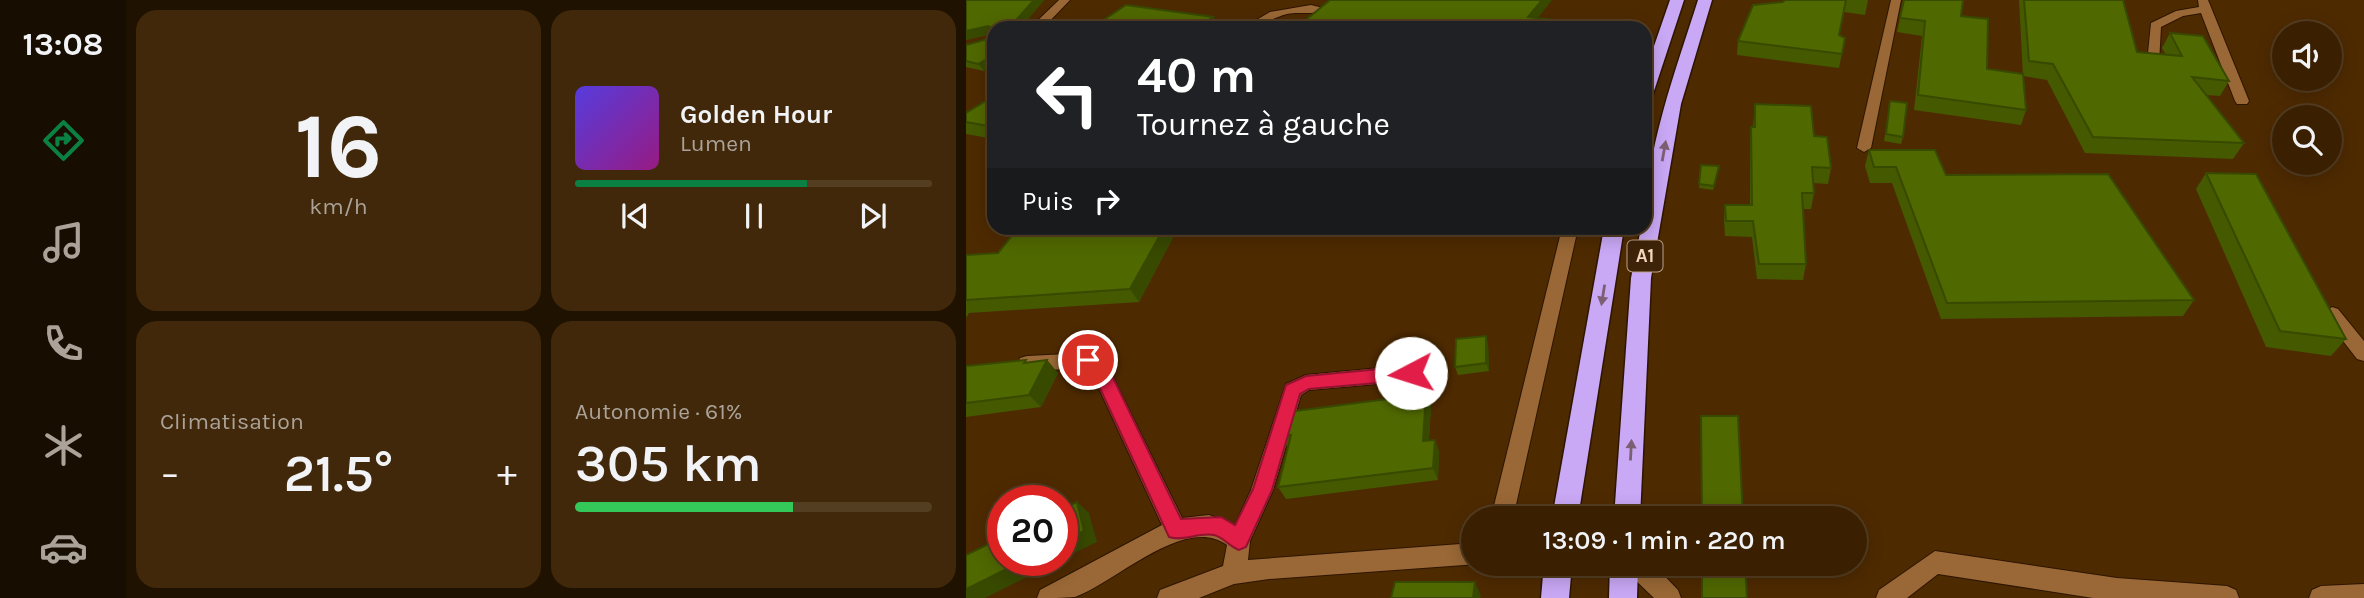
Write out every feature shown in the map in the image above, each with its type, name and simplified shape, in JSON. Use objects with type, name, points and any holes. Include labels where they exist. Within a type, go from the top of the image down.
[{"type":"highway","points":[[1652,73],[1677,0]]},
{"type":"highway","name":"A1","points":[[1652,218],[1673,104],[1705,0]]},
{"type":"highway","name":"A1","points":[[1567,506],[1613,235]]},
{"type":"highway","name":"A1","points":[[1628,506],[1641,278],[1649,235]]},
{"type":"highway","points":[[1555,598],[1557,576]]},
{"type":"highway","points":[[1623,598],[1624,576]]},
{"type":"street","points":[[1046,21],[1065,0]]},
{"type":"street","points":[[1864,148],[1896,0]]},
{"type":"street","points":[[2153,63],[2155,25],[2204,4],[2242,101]]},
{"type":"street","points":[[1262,21],[1276,13],[1295,8],[1321,9]]},
{"type":"street","points":[[1505,506],[1568,235]]},
{"type":"street","points":[[2332,314],[2364,354]]},
{"type":"street","points":[[1013,364],[1081,360],[1097,364],[1176,530]]},
{"type":"street","points":[[1234,573],[1239,541],[1262,490],[1293,390],[1306,383],[1411,373]]},
{"type":"street","points":[[1049,598],[1176,530],[1198,525],[1221,526],[1239,541]]},
{"type":"street","points":[[1169,598],[1234,573],[1340,561],[1461,555]]},
{"type":"street","points":[[1888,598],[1935,562],[2117,590],[2227,598]]},
{"type":"street","points":[[1650,576],[1669,598]]},
{"type":"street","points":[[2321,598],[2364,596]]},
{"type":"building","points":[[966,0],[1034,0],[1015,21],[987,21],[987,26],[966,31]]},
{"type":"building","points":[[1330,0],[1542,0],[1528,17],[1565,21],[1304,21]]},
{"type":"building","points":[[1785,0],[1846,0],[1839,35],[1845,38],[1842,54],[1738,41],[1753,5]]},
{"type":"building","points":[[1904,0],[1963,0],[1961,16],[1988,19],[1987,69],[2023,74],[2026,110],[1918,95],[1925,21],[1900,18]]},
{"type":"building","points":[[2024,0],[2123,0],[2137,52],[2182,56],[2170,33],[2203,36],[2229,81],[2192,77],[2244,143],[2093,137],[2053,64],[2029,61]]},
{"type":"building","points":[[1126,5],[1213,17],[1207,21],[1102,21]]},
{"type":"building","points":[[987,39],[987,59],[978,64],[966,61],[966,45]]},
{"type":"building","points":[[987,100],[987,126],[966,122],[966,113]]},
{"type":"building","points":[[1890,101],[1907,103],[1903,137],[1886,134]]},
{"type":"building","points":[[1755,104],[1811,106],[1814,136],[1827,137],[1831,168],[1812,167],[1814,193],[1802,193],[1806,264],[1759,264],[1753,221],[1726,221],[1725,205],[1752,205],[1751,127],[1755,127]]},
{"type":"building","points":[[1869,150],[1935,150],[1946,175],[2108,174],[2194,300],[1947,303],[1896,167],[1874,167]]},
{"type":"building","points":[[1701,165],[1719,166],[1714,186],[1699,184]]},
{"type":"building","points":[[2206,173],[2256,174],[2346,339],[2280,331]]},
{"type":"building","points":[[1012,235],[1160,235],[1130,289],[966,300],[966,255],[998,253]]},
{"type":"building","points":[[1486,336],[1486,363],[1455,367],[1456,339]]},
{"type":"building","points":[[1026,360],[1024,363],[1047,360],[1029,395],[966,403],[966,366]]},
{"type":"building","points":[[1426,394],[1423,441],[1435,440],[1433,468],[1278,487],[1291,435],[1280,437],[1288,412]]},
{"type":"building","points":[[1701,416],[1738,416],[1742,506],[1702,506]]},
{"type":"building","points":[[1078,506],[1084,531],[1078,534]]},
{"type":"building","points":[[987,545],[987,576],[992,576],[966,589],[966,555]]},
{"type":"building","points":[[1702,576],[1746,576],[1747,598],[1702,598]]},
{"type":"building","points":[[1395,582],[1475,582],[1473,598],[1391,598]]},
{"type":"route","points":[[1088,360],[1097,364],[1176,530],[1198,525],[1221,526],[1239,541],[1262,490],[1286,403],[1293,390],[1306,383],[1411,373]]}]
